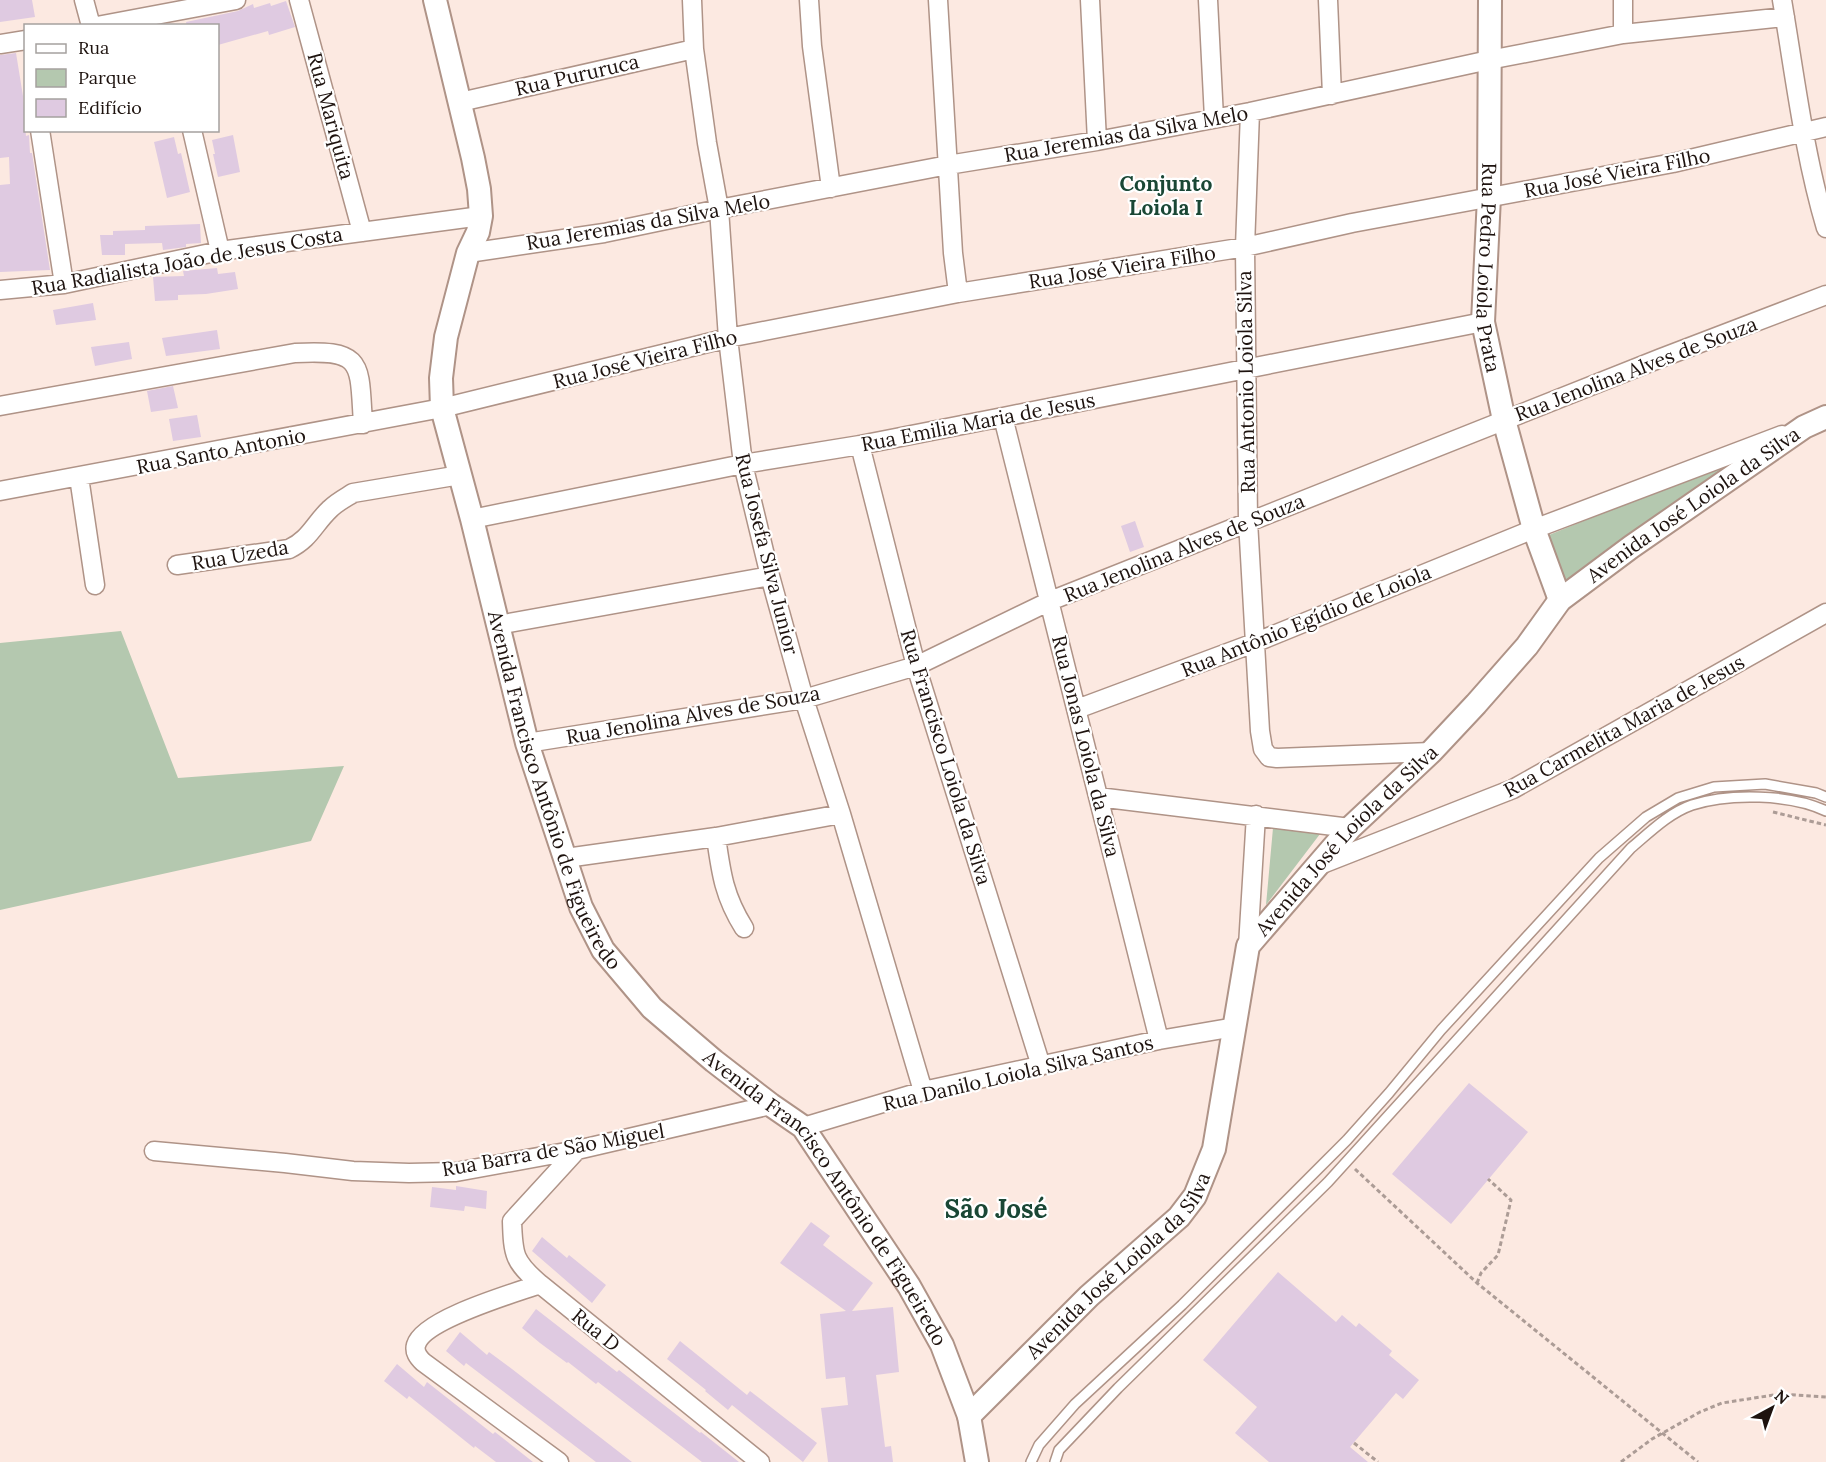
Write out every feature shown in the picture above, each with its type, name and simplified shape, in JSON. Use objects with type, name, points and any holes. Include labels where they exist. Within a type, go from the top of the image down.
[{"type":"street","points":[[84,0],[90,24]]},
{"type":"street","points":[[120,24],[167,20],[204,3],[236,0]]},
{"type":"street","name":"Rua Mariquita","points":[[299,0],[362,232]]},
{"type":"street","name":"Avenida Francisco Antônio de Figueiredo","points":[[435,0],[479,189],[481,216],[478,232],[468,253],[446,337],[441,378],[442,408],[527,743],[581,907],[603,950],[652,1008],[714,1061],[771,1105],[803,1126],[909,1286],[942,1345],[969,1416],[977,1462]]},
{"type":"street","name":"Rua Josefa Silva Junior","points":[[692,0],[694,49],[719,208],[728,338],[743,464],[770,576],[804,699],[841,814],[923,1091]]},
{"type":"street","points":[[809,0],[831,188]]},
{"type":"street","points":[[938,0],[953,253],[958,293]]},
{"type":"street","points":[[1090,0],[1097,141]]},
{"type":"street","points":[[1208,0],[1214,118]]},
{"type":"street","points":[[1328,0],[1332,95]]},
{"type":"street","name":"Rua Pedro Loiola Prata","points":[[1490,0],[1489,197],[1483,322],[1504,420],[1534,529],[1560,600]]},
{"type":"street","points":[[1623,0],[1623,34]]},
{"type":"street","points":[[1783,9],[1816,195],[1826,228]]},
{"type":"street","name":"Rua Jeremias da Silva Melo","points":[[468,253],[604,233],[719,208],[948,165],[1097,141],[1250,112],[1489,60],[1623,34],[1783,9]]},
{"type":"street","points":[[0,44],[24,42]]},
{"type":"street","name":"Rua Pururuca","points":[[460,102],[694,49]]},
{"type":"street","name":"Rua Antonio Loiola Silva","points":[[1250,112],[1245,247],[1248,521],[1254,643],[1263,749],[1269,757],[1290,758],[1431,752]]},
{"type":"street","points":[[1804,133],[1826,127]]},
{"type":"street","points":[[40,132],[64,284]]},
{"type":"street","points":[[192,132],[220,251]]},
{"type":"street","name":"Rua José Vieira Filho","points":[[442,408],[728,338],[958,293],[1245,247],[1352,223],[1673,164],[1804,133]]},
{"type":"street","name":"Rua Radialista João de Jesus Costa","points":[[0,290],[64,284],[220,251],[481,216]]},
{"type":"street","name":"Rua Jenolina Alves de Souza","points":[[527,743],[804,699],[916,666],[1050,601],[1504,420],[1826,295]]},
{"type":"street","name":"Rua Emilia Maria de Jesus","points":[[472,519],[743,464],[860,445],[1483,322]]},
{"type":"street","points":[[0,406],[295,353],[330,353],[345,356],[355,365],[359,373],[363,424]]},
{"type":"street","name":"Rua Santo Antonio","points":[[0,491],[442,408]]},
{"type":"street","name":"Rua Jonas Loiola da Silva","points":[[1004,417],[1159,1040]]},
{"type":"street","name":"Avenida José Loiola da Silva","points":[[969,1416],[1089,1296],[1179,1216],[1195,1196],[1214,1149],[1248,946],[1350,828],[1431,752],[1527,646],[1560,600],[1631,547],[1804,427],[1826,417]]},
{"type":"street","name":"Rua Antônio Egídio de Loiola","points":[[1077,709],[1254,643],[1534,529],[1804,427]]},
{"type":"street","name":"Rua Francisco Loiola da Silva","points":[[860,445],[916,666],[1041,1066]]},
{"type":"street","name":"Rua Uzeda","points":[[177,565],[289,549],[302,543],[328,511],[353,493],[460,475]]},
{"type":"street","points":[[79,477],[95,585]]},
{"type":"street","points":[[498,625],[770,576]]},
{"type":"street","name":"Rua Carmelita Maria de Jesus","points":[[1316,867],[1513,789],[1826,613]]},
{"type":"street","points":[[1098,797],[1350,828]]},
{"type":"street","points":[[566,858],[716,837],[841,814]]},
{"type":"street","points":[[1248,946],[1256,815]]},
{"type":"street","points":[[716,837],[723,883],[731,908],[744,928]]},
{"type":"street","name":"Rua Danilo Loiola Silva Santos","points":[[803,1126],[923,1091],[1159,1040],[1235,1027]]},
{"type":"street","name":"Rua Barra de São Miguel","points":[[154,1151],[353,1171],[456,1172],[577,1150],[771,1105]]},
{"type":"street","name":"Rua D","points":[[577,1150],[512,1221],[514,1257],[523,1270],[760,1462]]},
{"type":"street","points":[[540,1284],[463,1311],[432,1329],[416,1344],[417,1355],[423,1362],[559,1462]]},
{"type":"lane","points":[[1031,1462],[1039,1445],[1075,1404],[1182,1305],[1347,1140],[1441,1030],[1591,866],[1646,816],[1678,798],[1714,787],[1765,784],[1816,793],[1826,797]]},
{"type":"lane","points":[[1055,1462],[1059,1450],[1118,1388],[1328,1182],[1631,848],[1661,822],[1691,805],[1720,799],[1788,800],[1826,811]]},
{"type":"path","points":[[1763,812],[1826,825]]},
{"type":"path","points":[[1354,1168],[1477,1282],[1698,1462]]},
{"type":"path","points":[[1477,1282],[1480,1273],[1498,1255],[1511,1200],[1488,1179]]},
{"type":"path","points":[[1621,1462],[1700,1412],[1722,1403],[1780,1394],[1826,1397]]},
{"type":"path","points":[[1354,1443],[1378,1462]]},
{"type":"green space","points":[[1741,457],[1566,584],[1544,537]]},
{"type":"green space","points":[[121,631],[178,778],[344,766],[311,841],[0,910],[0,643]]},
{"type":"green space","points":[[1273,828],[1320,834],[1266,905]]},
{"type":"building","points":[[0,0],[32,0],[35,17],[0,22]]},
{"type":"building","points":[[286,1],[295,27],[269,35],[268,31],[219,45],[219,24],[186,24],[186,22],[238,11],[253,4],[254,8],[270,3],[271,6]]},
{"type":"building","points":[[16,53],[23,96],[24,132],[26,136],[29,135],[50,270],[0,272],[0,185],[10,184],[9,157],[0,158],[0,55]]},
{"type":"building","points":[[233,135],[240,172],[218,177],[212,140]]},
{"type":"building","points":[[174,137],[178,154],[181,153],[190,192],[167,198],[154,142]]},
{"type":"building","points":[[200,224],[201,243],[163,250],[162,243],[125,244],[125,255],[102,255],[100,235],[113,235],[113,231],[145,230],[145,226]]},
{"type":"building","points":[[217,268],[218,274],[235,272],[238,289],[178,295],[178,300],[155,301],[153,277],[184,276],[183,271]]},
{"type":"building","points":[[93,303],[96,320],[56,325],[53,310]]},
{"type":"building","points":[[217,330],[220,349],[166,356],[162,338]]},
{"type":"building","points":[[129,342],[132,359],[95,366],[91,347]]},
{"type":"building","points":[[173,386],[178,408],[151,412],[147,391]]},
{"type":"building","points":[[197,415],[201,437],[173,441],[169,419]]},
{"type":"building","points":[[1135,521],[1144,547],[1130,552],[1121,526]]},
{"type":"building","points":[[1469,1083],[1528,1132],[1451,1224],[1392,1174]]},
{"type":"building","points":[[456,1186],[487,1191],[486,1209],[465,1206],[464,1211],[430,1207],[432,1187],[456,1190]]},
{"type":"building","points":[[811,1222],[830,1236],[823,1245],[873,1283],[852,1311],[893,1307],[899,1372],[876,1375],[885,1447],[891,1446],[893,1462],[828,1462],[821,1408],[848,1405],[845,1377],[826,1379],[820,1314],[846,1311],[780,1263]]},
{"type":"building","points":[[542,1237],[606,1285],[592,1303],[532,1251]]},
{"type":"building","points":[[1278,1272],[1336,1322],[1342,1315],[1356,1327],[1359,1323],[1392,1351],[1389,1355],[1419,1380],[1403,1399],[1396,1393],[1350,1447],[1368,1462],[1269,1462],[1235,1433],[1257,1407],[1203,1360]]},
{"type":"building","points":[[536,1309],[739,1462],[702,1462],[598,1382],[596,1384],[540,1343],[522,1328]]},
{"type":"building","points":[[460,1332],[487,1355],[489,1352],[632,1462],[596,1462],[466,1363],[464,1366],[446,1351]]},
{"type":"building","points":[[680,1341],[747,1395],[750,1391],[817,1443],[803,1462],[732,1405],[728,1410],[667,1359]]},
{"type":"building","points":[[397,1364],[424,1387],[427,1382],[533,1462],[496,1462],[475,1446],[474,1448],[409,1396],[407,1399],[384,1381]]},
{"type":"district","name":"Conjunto Loiola I","points":[[1166,196]]},
{"type":"district","name":"São José","points":[[996,1209]]}]
